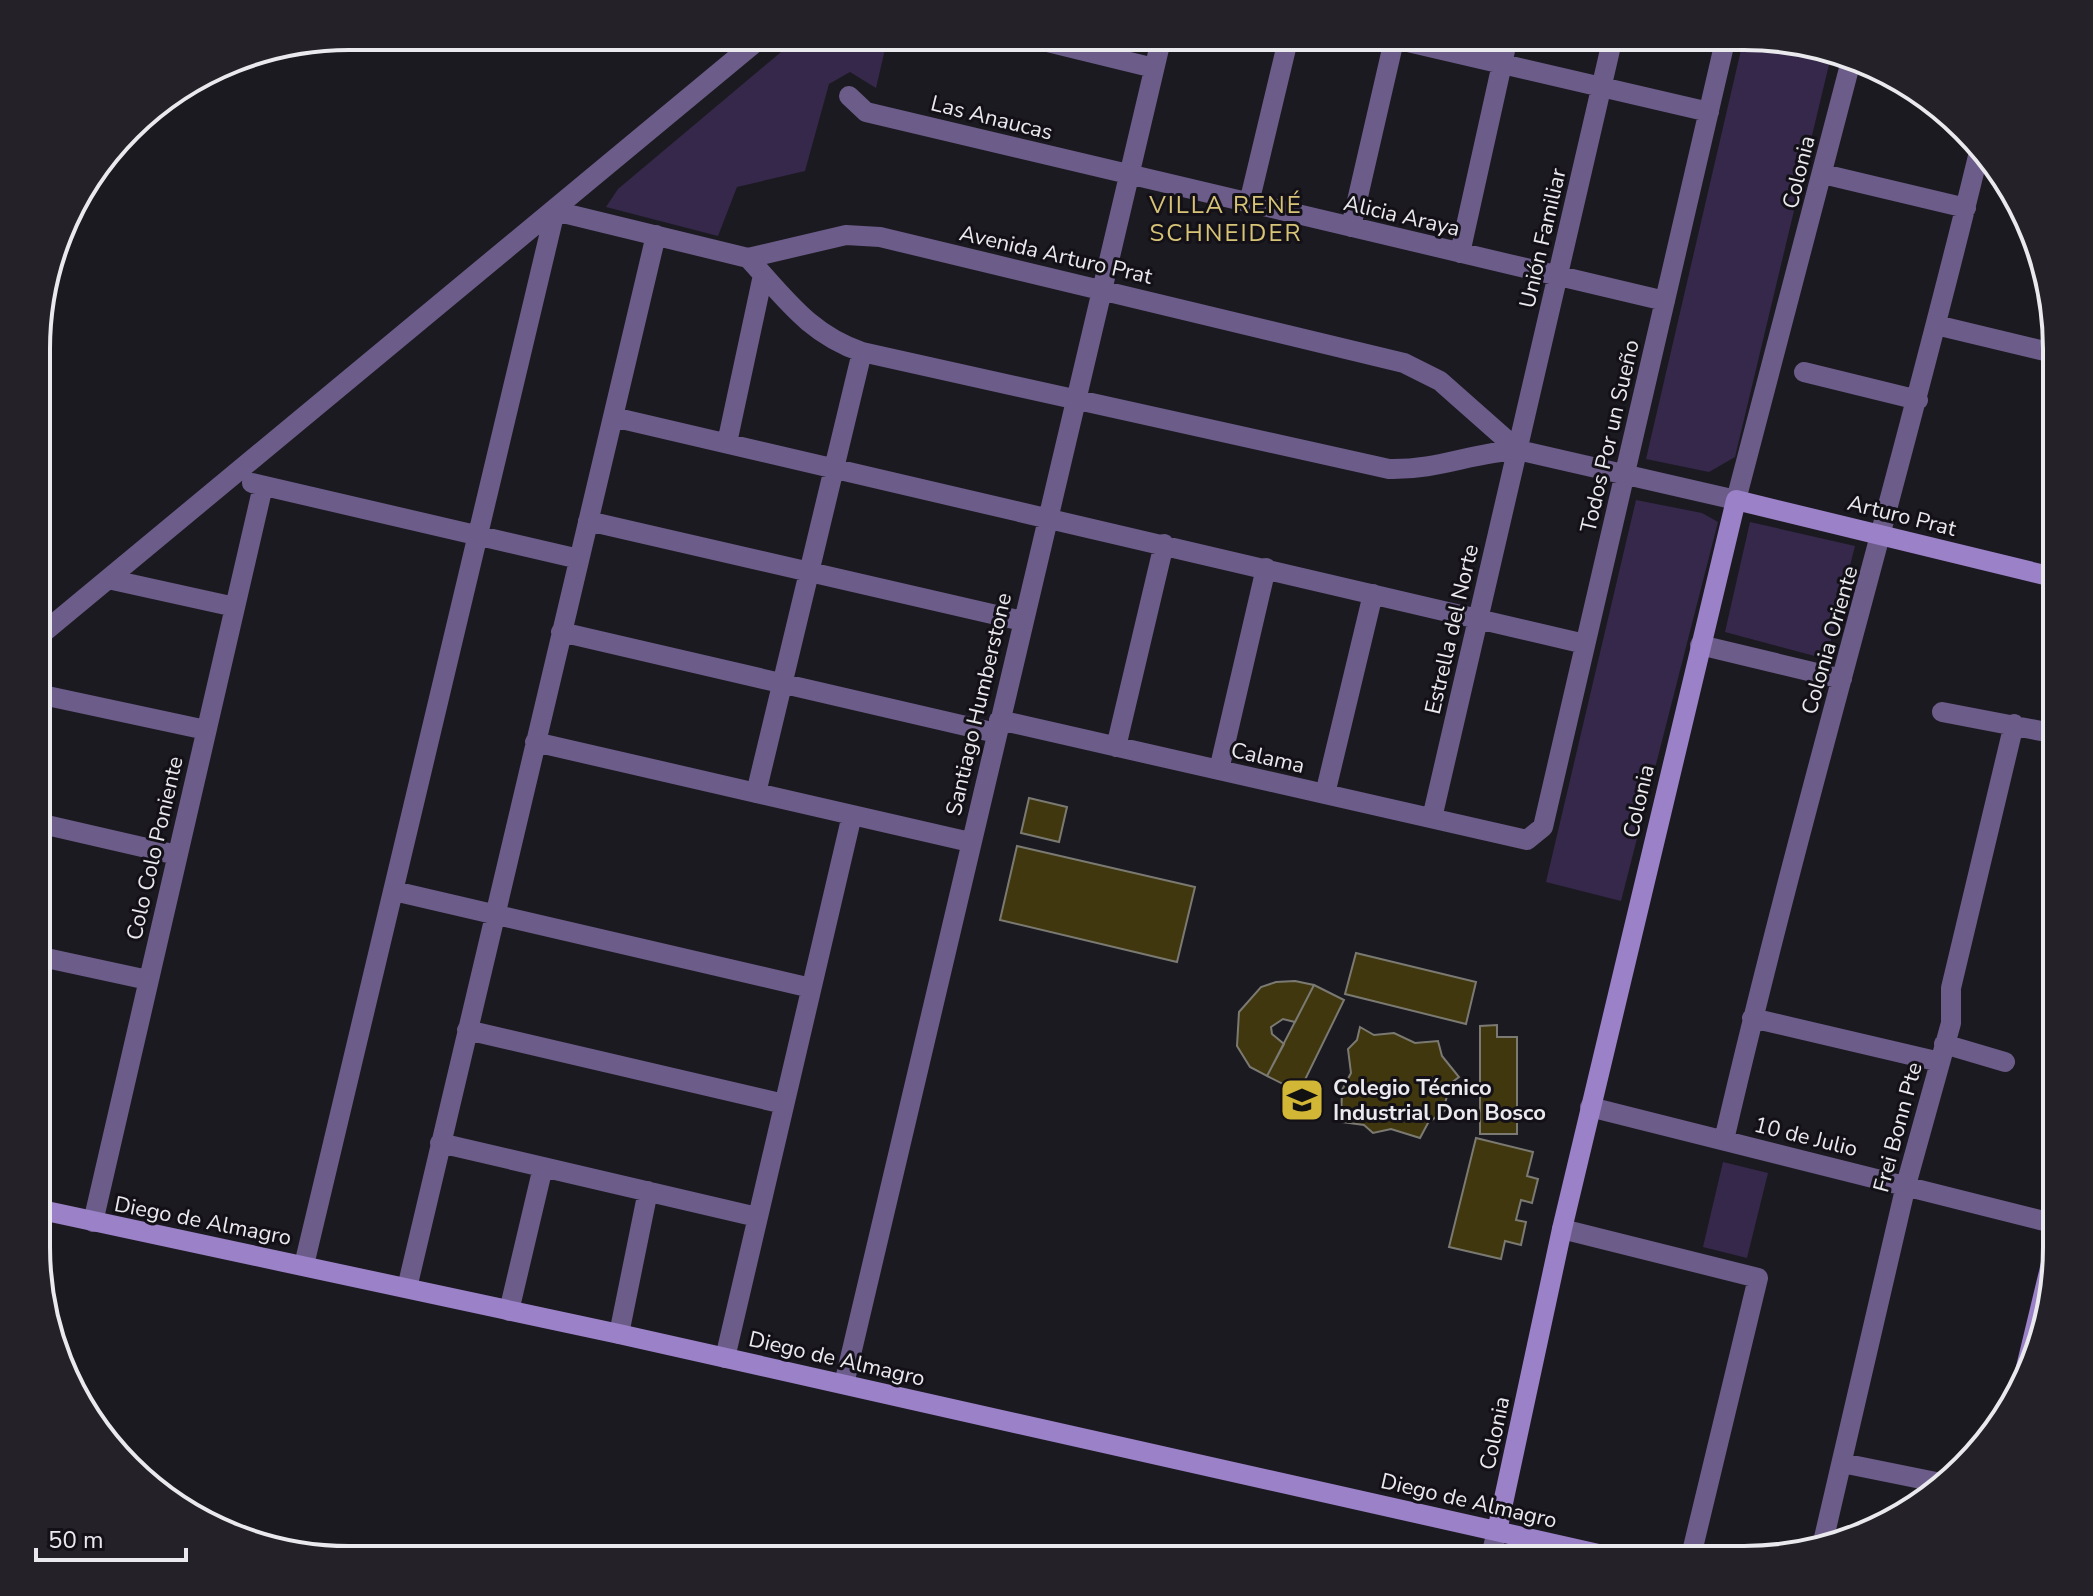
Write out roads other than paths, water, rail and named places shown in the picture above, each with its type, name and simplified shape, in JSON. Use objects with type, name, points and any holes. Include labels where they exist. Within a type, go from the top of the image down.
[{"type":"street","points":[[50,627],[746,50]]},
{"type":"street","points":[[1080,50],[1154,68]]},
{"type":"street","name":"Santiago Humberstone","points":[[844,1384],[1158,50]]},
{"type":"street","points":[[1249,203],[1286,50]]},
{"type":"street","points":[[1351,227],[1388,50]]},
{"type":"street","points":[[1444,50],[1709,112]]},
{"type":"street","points":[[1460,253],[1505,50]]},
{"type":"street","name":"Unión Familiar","points":[[1518,450],[1610,50]]},
{"type":"street","name":"Todos Por un Sueño","points":[[1527,840],[1543,827],[1723,50]]},
{"type":"street","name":"Colonia","points":[[1493,1546],[1562,1229],[1700,645],[1849,69]]},
{"type":"street","name":"Las Anaucas","points":[[849,96],[866,112],[1129,175]]},
{"type":"street","name":"Colonia Oriente","points":[[1724,1140],[1752,1018],[1883,535],[1977,162]]},
{"type":"street","points":[[1823,174],[1966,208]]},
{"type":"street","name":"Alicia Araya","points":[[1129,175],[1665,301]]},
{"type":"street","points":[[304,1265],[555,211]]},
{"type":"street","name":"Avenida Arturo Prat","points":[[555,211],[748,258],[846,235],[880,237],[1102,288],[1404,363],[1440,381],[1518,450]]},
{"type":"street","points":[[407,1288],[656,235]]},
{"type":"street","name":"Avenida Arturo Prat","points":[[748,258],[808,325],[836,343],[862,352],[1076,397],[1389,469],[1422,470],[1487,452],[1518,450],[1736,500]]},
{"type":"street","points":[[727,443],[763,275]]},
{"type":"street","points":[[1936,325],[2043,351]]},
{"type":"street","points":[[756,793],[862,352]]},
{"type":"street","points":[[1804,372],[1918,400]]},
{"type":"street","points":[[613,417],[1585,644]]},
{"type":"street","name":"Estrella del Norte","points":[[1432,818],[1518,450]]},
{"type":"street","points":[[231,478],[579,559]]},
{"type":"street","name":"Colo Colo Poniente","points":[[93,1222],[263,486]]},
{"type":"street","name":"Arturo Prat","points":[[1736,500],[2043,575]]},
{"type":"street","points":[[588,521],[1022,621]]},
{"type":"street","points":[[1116,747],[1164,544]]},
{"type":"street","points":[[1219,770],[1266,568]]},
{"type":"street","points":[[108,579],[235,607]]},
{"type":"street","points":[[1325,794],[1373,594]]},
{"type":"street","name":"Calama","points":[[561,632],[783,683],[1116,747],[1527,840]]},
{"type":"street","points":[[1700,645],[1842,679]]},
{"type":"street","points":[[50,697],[206,730]]},
{"type":"street","points":[[1942,712],[2043,731]]},
{"type":"street","name":"Frei Bonn Pte","points":[[1825,1535],[1906,1185],[1951,1023],[1951,988],[2014,724]]},
{"type":"street","points":[[535,742],[970,842]]},
{"type":"street","points":[[725,1358],[852,815]]},
{"type":"street","points":[[50,826],[177,855]]},
{"type":"street","points":[[394,891],[811,988]]},
{"type":"street","points":[[50,959],[148,980]]},
{"type":"street","points":[[1752,1018],[2005,1062]]},
{"type":"street","points":[[467,1030],[784,1104]]},
{"type":"street","name":"10 de Julio","points":[[1590,1107],[2043,1221]]},
{"type":"street","points":[[440,1143],[757,1217]]},
{"type":"street","points":[[509,1311],[543,1167]]},
{"type":"street","points":[[619,1334],[648,1191]]},
{"type":"street","name":"Diego de Almagro","points":[[50,1212],[619,1334],[1563,1546]]},
{"type":"street","points":[[1562,1229],[1758,1278],[1693,1546]]},
{"type":"street","points":[[1842,1463],[1930,1481]]},
{"type":"place","name":"Colegio Técnico Industrial Don Bosco","points":[[1302,1100]]},
{"type":"district","name":"VILLA RENÉ SCHNEIDER","points":[[1226,219]]}]
